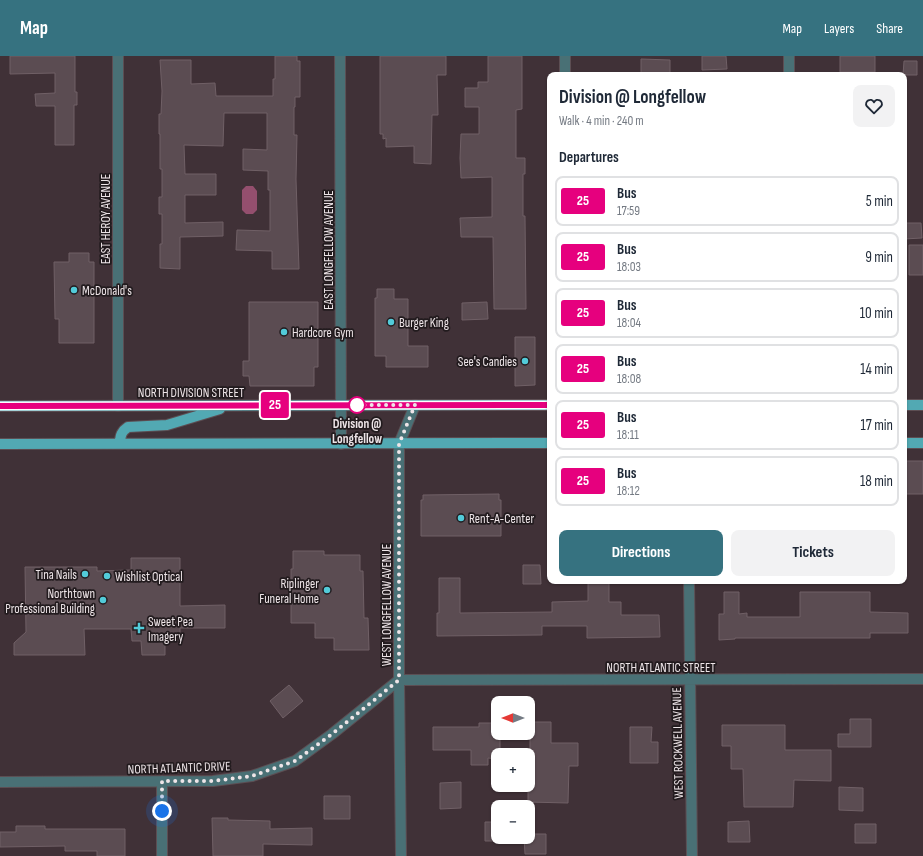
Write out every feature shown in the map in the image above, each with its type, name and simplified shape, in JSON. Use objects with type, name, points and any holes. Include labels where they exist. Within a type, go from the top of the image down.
[{"type":"main road","points":[[120,443],[120,436],[128,427],[167,425],[232,405]]},
{"type":"main road","name":"NORTH DIVISION STREET","points":[[0,406],[547,405]]},
{"type":"main road","points":[[907,405],[923,405]]},
{"type":"main road","points":[[0,444],[547,443]]},
{"type":"main road","points":[[907,443],[923,443]]},
{"type":"street","name":"EAST HEROY AVENUE","points":[[118,56],[118,406]]},
{"type":"street","name":"EAST LONGFELLOW AVENUE","points":[[340,56],[341,444]]},
{"type":"street","points":[[565,56],[565,72]]},
{"type":"street","points":[[789,56],[789,72]]},
{"type":"street","name":"WEST LONGFELLOW AVENUE","points":[[402,856],[399,680],[399,444],[415,405]]},
{"type":"street","name":"WEST ROCKWELL AVENUE","points":[[689,584],[692,856]]},
{"type":"street","name":"NORTH ATLANTIC STREET","points":[[399,680],[923,679]]},
{"type":"street","name":"NORTH ATLANTIC DRIVE","points":[[0,782],[213,781],[252,776],[295,761],[332,734],[399,680]]},
{"type":"street","points":[[162,781],[162,856]]},
{"type":"shaded area","points":[[246,186],[253,186],[257,191],[257,210],[253,214],[246,214],[242,210],[242,190]]},
{"type":"building","points":[[10,56],[75,56],[75,92],[77,92],[77,105],[74,105],[74,145],[55,145],[55,106],[36,106],[35,94],[55,93],[55,73],[10,74]]},
{"type":"building","points":[[275,56],[297,56],[297,61],[300,61],[300,97],[295,97],[294,107],[294,135],[297,135],[296,179],[299,269],[272,269],[272,251],[236,250],[237,230],[270,231],[270,190],[268,190],[268,171],[243,170],[243,149],[267,150],[267,113],[224,113],[223,146],[184,145],[185,174],[216,174],[216,195],[185,195],[185,223],[223,222],[223,236],[180,237],[180,269],[160,268],[162,214],[159,214],[159,197],[162,197],[162,169],[160,169],[159,114],[161,114],[162,91],[160,60],[191,60],[191,84],[215,83],[216,96],[273,96]]},
{"type":"building","points":[[380,56],[446,56],[446,75],[437,75],[438,115],[432,115],[431,164],[414,163],[414,146],[386,147],[386,138],[383,139],[383,134],[380,134]]},
{"type":"building","points":[[488,56],[522,56],[522,109],[516,110],[516,158],[525,158],[525,174],[523,174],[523,216],[525,216],[526,309],[494,309],[493,237],[461,237],[460,218],[492,217],[492,177],[461,178],[460,158],[461,134],[479,134],[479,107],[465,107],[465,88],[478,88],[478,82],[488,82]]},
{"type":"building","points":[[702,56],[726,56],[727,69],[702,70]]},
{"type":"building","points":[[840,56],[875,56],[875,72],[840,72]]},
{"type":"building","points":[[641,59],[670,60],[670,72],[641,72]]},
{"type":"building","points":[[904,61],[917,61],[917,75],[907,75],[907,72],[903,72]]},
{"type":"building","points":[[907,223],[921,223],[922,238],[907,239]]},
{"type":"building","points":[[909,245],[923,245],[923,275],[909,275]]},
{"type":"building","name":"McDonald's","points":[[69,253],[89,253],[89,262],[94,262],[94,343],[59,343],[59,319],[55,319],[54,262],[69,262]]},
{"type":"building","name":"Burger King","points":[[377,289],[394,289],[394,299],[408,299],[408,346],[428,346],[428,367],[386,367],[386,356],[375,356],[375,298],[377,298]]},
{"type":"building","name":"Hardcore Gym","points":[[249,302],[318,302],[318,367],[314,367],[314,386],[250,386],[249,376],[243,376],[243,361],[249,361]]},
{"type":"building","points":[[487,302],[488,319],[462,320],[462,303]]},
{"type":"building","name":"See's Candies","points":[[515,337],[535,337],[535,385],[515,386]]},
{"type":"building","points":[[907,461],[923,461],[923,494],[907,494]]},
{"type":"building","name":"Rent-A-Center","points":[[499,494],[499,500],[501,500],[501,536],[421,536],[421,500],[423,500],[423,495]]},
{"type":"building","name":"Riplinger Funeral Home","points":[[293,551],[324,551],[324,555],[360,555],[360,571],[363,571],[364,618],[368,618],[369,650],[334,650],[334,638],[315,638],[315,623],[291,623],[291,569],[293,569]]},
{"type":"building","name":"Northtown Professional Building","points":[[131,558],[180,558],[180,606],[225,605],[225,628],[180,628],[180,640],[165,641],[165,655],[142,655],[141,641],[132,641],[131,629],[84,629],[85,655],[14,655],[14,643],[26,632],[25,567],[97,567],[97,571],[131,570]]},
{"type":"building","points":[[523,565],[540,565],[541,584],[523,584]]},
{"type":"building","points":[[439,578],[460,578],[460,613],[552,612],[552,602],[588,601],[588,584],[609,584],[609,602],[621,602],[621,615],[659,615],[660,637],[587,638],[587,626],[542,626],[542,635],[437,636],[437,613],[439,613]]},
{"type":"building","points":[[724,592],[739,592],[739,614],[747,613],[747,617],[800,617],[800,592],[870,592],[870,612],[908,613],[908,633],[870,633],[870,638],[735,638],[719,640],[719,614],[724,614]]},
{"type":"building","points":[[289,685],[303,701],[283,718],[270,701]]},
{"type":"building","points":[[850,719],[871,719],[871,747],[838,747],[838,734],[850,734]]},
{"type":"building","points":[[535,722],[551,722],[551,743],[578,743],[578,766],[569,766],[568,803],[535,802],[535,800],[528,800],[528,792],[535,792],[535,748],[530,748],[530,740],[535,740]]},
{"type":"building","points":[[479,723],[491,723],[491,740],[500,740],[500,748],[491,748],[491,758],[488,758],[488,765],[471,765],[471,750],[433,750],[433,727],[479,727]]},
{"type":"building","points":[[722,725],[785,725],[785,750],[831,750],[831,781],[794,780],[793,807],[744,807],[743,769],[731,769],[731,746],[722,746]]},
{"type":"building","points":[[630,727],[652,727],[651,742],[658,742],[658,763],[630,763]]},
{"type":"building","points":[[461,782],[461,808],[440,809],[440,783]]},
{"type":"building","points":[[839,787],[863,788],[863,811],[839,810]]},
{"type":"building","points":[[324,796],[350,796],[350,819],[324,819]]},
{"type":"building","points":[[212,818],[270,821],[270,829],[312,828],[312,845],[263,844],[263,856],[213,856]]},
{"type":"building","points":[[749,821],[750,842],[728,842],[728,822]]},
{"type":"building","points":[[485,822],[491,822],[491,841],[485,841]]},
{"type":"building","points":[[855,824],[876,824],[876,843],[855,843]]},
{"type":"building","points":[[16,826],[45,826],[45,829],[125,829],[125,856],[97,856],[97,851],[65,851],[65,846],[0,847],[0,832],[16,832]]},
{"type":"building","points":[[535,834],[546,834],[546,854],[525,854],[524,844],[535,844]]},
{"type":"bus line","name":"25","points":[[0,406],[547,405]]},
{"type":"place","name":"McDonald's","points":[[74,290]]},
{"type":"place","name":"Burger King","points":[[391,322]]},
{"type":"place","name":"Hardcore Gym","points":[[284,332]]},
{"type":"place","name":"See's Candies","points":[[525,361]]},
{"type":"place","name":"Division @ Longfellow","points":[[357,405]]},
{"type":"place","name":"Rent-A-Center","points":[[461,518]]},
{"type":"place","name":"Tina Nails","points":[[85,574]]},
{"type":"place","name":"Wishlist Optical","points":[[107,576]]},
{"type":"place","name":"Riplinger Funeral Home","points":[[327,590]]},
{"type":"place","name":"Northtown Professional Building","points":[[103,600]]},
{"type":"place","name":"Sweet Pea Imagery","points":[[139,628]]},
{"type":"route","points":[[162,811],[162,781],[213,781],[252,776],[295,761],[332,734],[399,680],[399,444],[415,405],[353,405],[357,405]]}]
